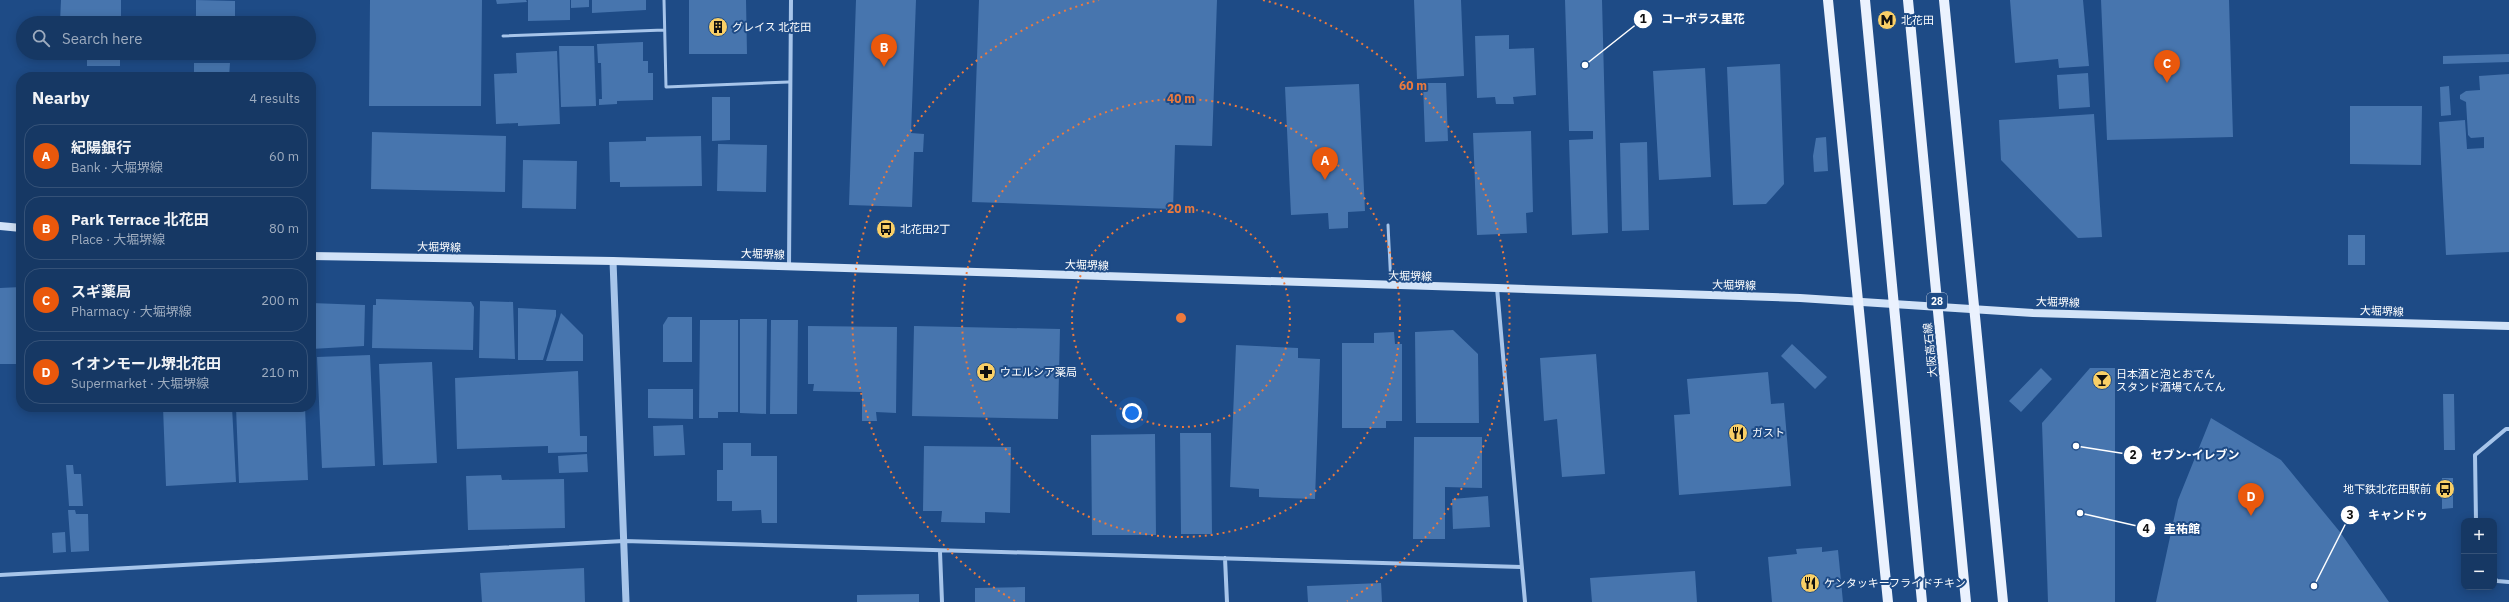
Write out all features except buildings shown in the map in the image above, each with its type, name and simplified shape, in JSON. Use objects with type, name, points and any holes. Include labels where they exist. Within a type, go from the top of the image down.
[{"type":"main road","points":[[1828,0],[1888,602]]},
{"type":"main road","points":[[1865,0],[1922,602]]},
{"type":"main road","name":"大阪高石線","points":[[1908,0],[1966,602]]},
{"type":"main road","points":[[1944,0],[2003,602]]},
{"type":"main road","points":[[0,226],[16,228]]},
{"type":"main road","name":"大堀堺線","points":[[316,256],[613,261],[1391,286],[1497,288],[1858,301],[1975,309],[2509,326]]},
{"type":"street","points":[[789,266],[789,82],[791,0]]},
{"type":"street","points":[[613,261],[626,602]]},
{"type":"street","points":[[1497,288],[1525,602]]},
{"type":"street","points":[[2476,518],[2475,455],[2506,429],[2509,430]]},
{"type":"street","points":[[0,575],[624,541],[940,552],[1224,558],[1521,567]]},
{"type":"street","points":[[940,552],[942,602]]},
{"type":"street","points":[[1224,558],[1227,602]]},
{"type":"street","points":[[2497,581],[2509,582]]},
{"type":"lane","points":[[664,0],[666,87],[789,82]]},
{"type":"lane","points":[[503,36],[664,30]]},
{"type":"lane","points":[[1388,225],[1391,286]]},
{"type":"place","name":"北花田","points":[[1887,20]]},
{"type":"place","name":"グレイス 北花田","points":[[718,27]]},
{"type":"place","name":"コーポラス里花","points":[[1585,65]]},
{"type":"place","name":"Park Terrace 北花田","points":[[884,67]]},
{"type":"place","name":"スギ薬局","points":[[2167,83]]},
{"type":"place","name":"紀陽銀行","points":[[1325,180]]},
{"type":"place","name":"北花田2丁","points":[[886,229]]},
{"type":"place","name":"ウエルシア薬局","points":[[986,372]]},
{"type":"place","name":"日本酒と泡とおでん スタンド酒場てんてん","points":[[2102,380]]},
{"type":"place","name":"ガスト","points":[[1738,433]]},
{"type":"place","name":"セブン-イレブン","points":[[2076,446]]},
{"type":"place","name":"地下鉄北花田駅前","points":[[2445,489]]},
{"type":"place","name":"圭祐館","points":[[2080,513]]},
{"type":"place","name":"イオンモール堺北花田","points":[[2251,516]]},
{"type":"place","name":"ケンタッキーフライドチキン","points":[[1810,583]]},
{"type":"place","name":"キャンドゥ","points":[[2314,586]]}]
